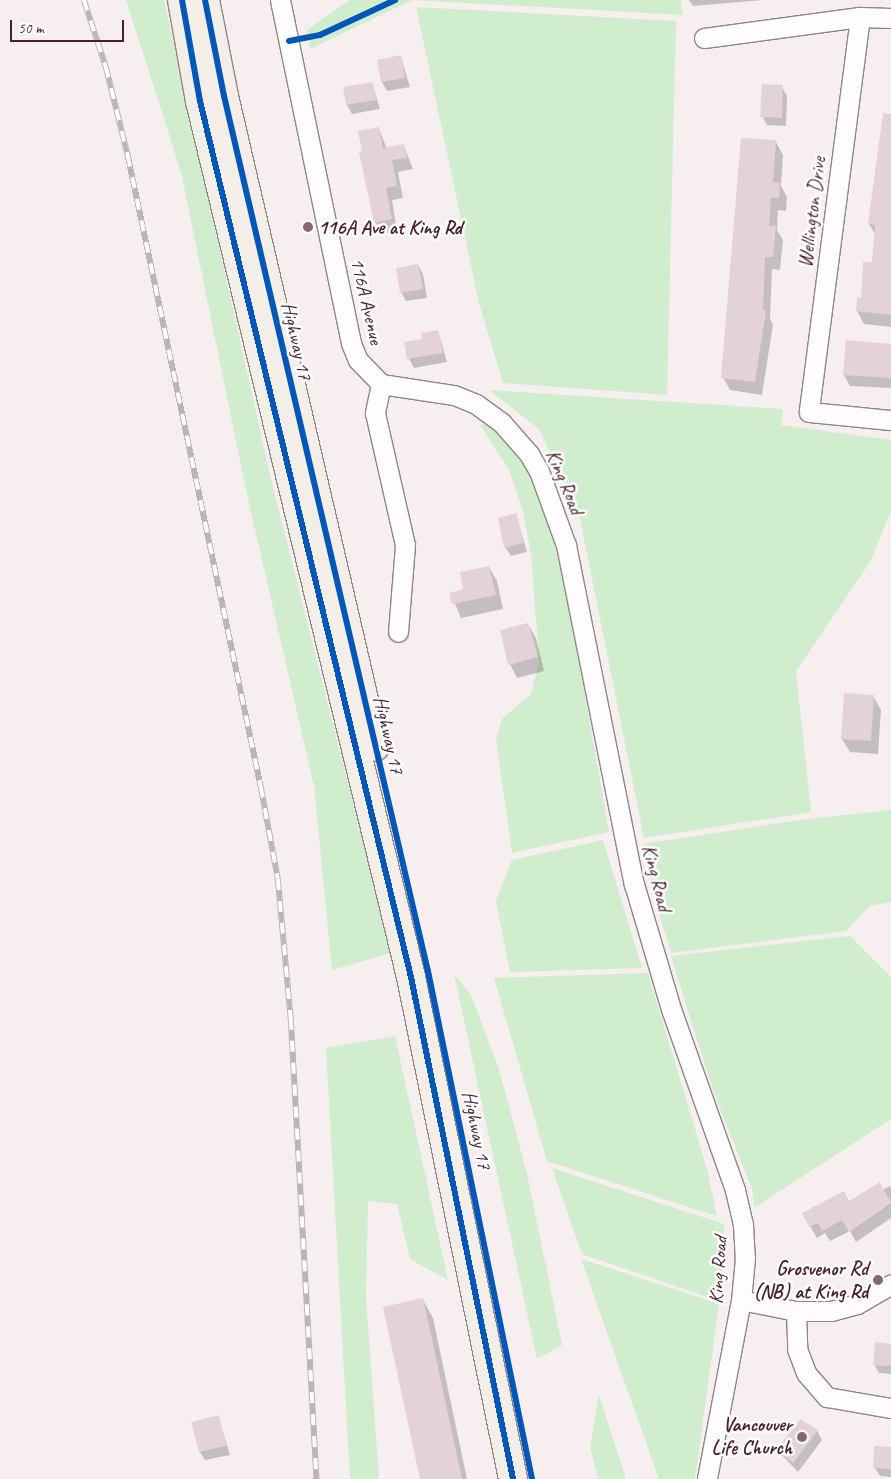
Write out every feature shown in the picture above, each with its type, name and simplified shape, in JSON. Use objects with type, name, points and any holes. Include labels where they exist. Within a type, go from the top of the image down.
[{"type":"highway","name":"Highway 17","points":[[182,0],[200,101],[411,977],[513,1479]]},
{"type":"highway","name":"Highway 17","points":[[205,0],[228,116],[428,971],[532,1479]]},
{"type":"street","name":"116A Avenue","points":[[280,0],[351,343],[358,360],[381,384]]},
{"type":"street","points":[[704,38],[860,17],[891,18]]},
{"type":"street","name":"Wellington Drive","points":[[860,17],[809,412],[891,420]]},
{"type":"street","points":[[381,384],[375,413],[405,545],[398,632]]},
{"type":"street","name":"King Road","points":[[381,384],[454,395],[476,404],[518,439],[547,489],[572,573],[634,884],[695,1082],[741,1213],[745,1258],[741,1300],[707,1479]]},
{"type":"street","points":[[741,1300],[796,1311],[831,1311],[850,1307],[891,1284]]},
{"type":"street","points":[[796,1311],[797,1349],[806,1373],[827,1397],[891,1408]]},
{"type":"green space","points":[[126,0],[164,0],[271,479],[391,953],[332,970],[314,786],[246,490],[181,172]]},
{"type":"green space","points":[[350,0],[412,0],[310,49],[307,30]]},
{"type":"green space","points":[[412,0],[681,0],[683,15]]},
{"type":"green space","points":[[416,7],[676,21],[667,395],[503,383],[479,303]]},
{"type":"green space","points":[[489,390],[783,409],[781,425],[891,440],[891,511],[870,562],[796,671],[811,812],[644,838],[578,509],[539,429]]},
{"type":"green space","points":[[490,422],[522,460],[547,512],[570,610],[609,832],[512,853],[496,739],[502,719],[531,694],[539,660],[531,553],[523,511],[509,470],[480,425]]},
{"type":"green space","points":[[891,810],[891,902],[870,906],[846,931],[671,953],[651,887],[643,844],[807,819]]},
{"type":"green space","points":[[603,840],[642,968],[510,972],[496,901],[512,860]]},
{"type":"green space","points":[[850,936],[891,977],[891,1119],[754,1208],[752,1189],[712,1088],[671,956]]},
{"type":"green space","points":[[648,973],[707,1169],[717,1216],[547,1161],[494,978]]},
{"type":"green space","points":[[454,974],[471,995],[499,1069],[527,1174],[562,1345],[537,1359]]},
{"type":"green space","points":[[395,1036],[448,1280],[410,1259],[397,1204],[368,1201],[366,1297],[379,1479],[350,1479],[326,1048]]},
{"type":"green space","points":[[552,1168],[724,1224],[720,1301],[582,1254]]},
{"type":"green space","points":[[581,1259],[719,1304],[695,1479],[659,1479]]},
{"type":"green space","points":[[599,1395],[626,1479],[598,1479],[590,1447]]},
{"type":"building","points":[[401,55],[405,78],[381,82],[377,60]]},
{"type":"building","points":[[373,82],[376,100],[346,105],[343,87]]},
{"type":"building","points":[[762,84],[783,85],[782,118],[760,117]]},
{"type":"building","points":[[883,113],[891,114],[891,315],[856,311],[857,297],[861,298],[863,262],[872,262],[875,225],[868,224]]},
{"type":"building","points":[[379,127],[383,148],[404,144],[407,158],[392,160],[397,186],[386,188],[392,219],[374,223],[359,152],[362,151],[358,131]]},
{"type":"building","points":[[741,138],[776,140],[773,182],[780,183],[779,198],[771,198],[769,226],[776,226],[773,257],[765,257],[763,310],[766,310],[755,382],[721,378]]},
{"type":"building","points":[[418,264],[423,289],[400,293],[396,268]]},
{"type":"building","points":[[438,330],[443,353],[407,359],[404,342],[422,339],[421,333]]},
{"type":"building","points":[[846,340],[891,344],[891,378],[843,375]]},
{"type":"building","points":[[517,513],[523,543],[504,548],[498,518]]},
{"type":"building","points":[[489,566],[496,595],[452,604],[449,593],[463,589],[460,572]]},
{"type":"building","points":[[528,623],[538,657],[508,665],[500,630]]},
{"type":"building","points":[[844,693],[874,695],[871,741],[841,739]]},
{"type":"building","points":[[880,1182],[891,1203],[849,1232],[842,1220],[822,1231],[818,1223],[809,1227],[802,1213],[844,1191],[849,1201]]},
{"type":"building","points":[[423,1298],[462,1479],[420,1479],[383,1307]]},
{"type":"building","points":[[875,1342],[891,1344],[891,1366],[873,1365]]},
{"type":"building","points":[[219,1415],[226,1446],[199,1452],[191,1422]]},
{"type":"building","points":[[800,1419],[818,1430],[793,1463],[776,1450]]},
{"type":"building","points":[[874,1446],[891,1447],[891,1469],[873,1468]]},
{"type":"railway","points":[[84,0],[106,67],[128,156],[261,787],[278,879],[291,1019],[317,1479]]},
{"type":"cycle path","points":[[182,0],[200,101],[411,977],[513,1479]]},
{"type":"cycle path","points":[[205,0],[224,96],[428,971],[532,1479]]},
{"type":"cycle path","points":[[289,41],[320,35],[395,0]]},
{"type":"place","name":"116A Ave at King Rd","points":[[308,227]]},
{"type":"place","name":"Grosvenor Rd (NB) at King Rd","points":[[878,1280]]},
{"type":"place","name":"Vancouver Life Church","points":[[802,1437]]}]
